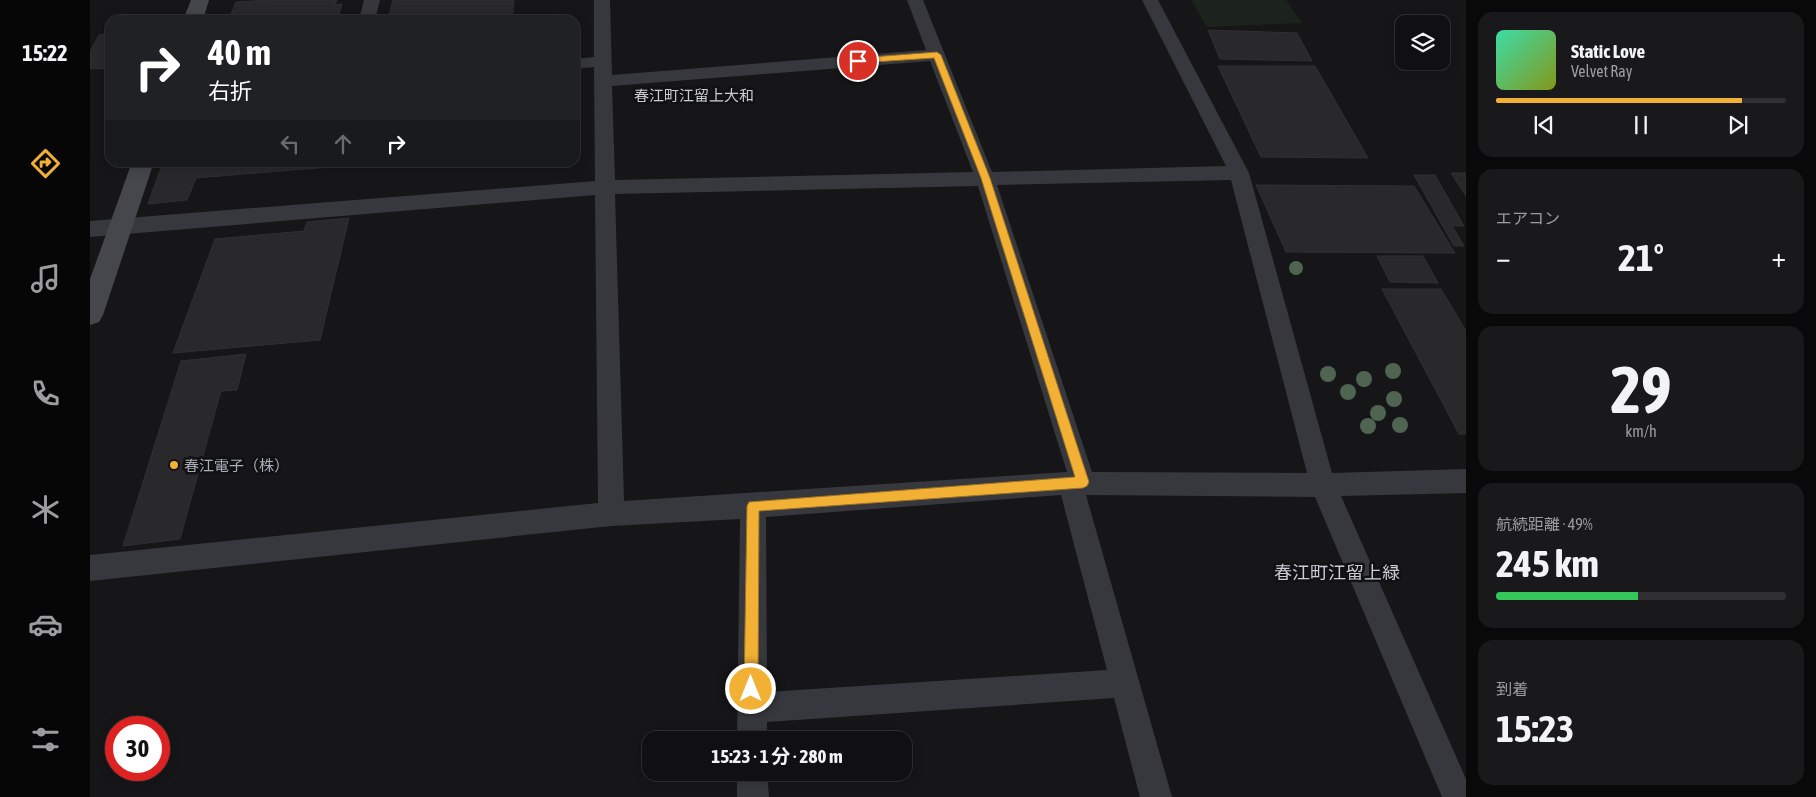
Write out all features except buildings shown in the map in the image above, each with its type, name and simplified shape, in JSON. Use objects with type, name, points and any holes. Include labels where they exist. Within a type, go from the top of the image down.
[{"type":"street","points":[[195,15],[200,0]]},
{"type":"street","points":[[368,15],[372,0]]},
{"type":"street","points":[[602,0],[607,187],[611,514]]},
{"type":"street","points":[[915,0],[986,178],[1076,482],[1124,683],[1156,797]]},
{"type":"street","points":[[1150,0],[1239,173],[1323,485],[1458,797]]},
{"type":"street","points":[[580,65],[604,71],[937,55]]},
{"type":"street","points":[[90,315],[141,167]]},
{"type":"street","points":[[90,228],[607,187],[1239,173]]},
{"type":"street","points":[[90,568],[611,514],[753,506],[1076,482],[1323,485],[1466,481]]},
{"type":"street","points":[[752,731],[753,506]]},
{"type":"street","points":[[751,708],[1124,683]]},
{"type":"street","points":[[752,781],[752,797]]},
{"type":"shaded area","points":[[1191,0],[1286,0],[1302,23],[1207,27]]},
{"type":"place","name":"春江電子（株）","points":[[174,465]]},
{"type":"district","name":"春江町江留上大和","points":[[694,95]]},
{"type":"district","name":"春江町江留上緑","points":[[1337,572]]},
{"type":"route","points":[[751,689],[753,506],[1083,482],[986,178],[937,55],[858,61]]}]
